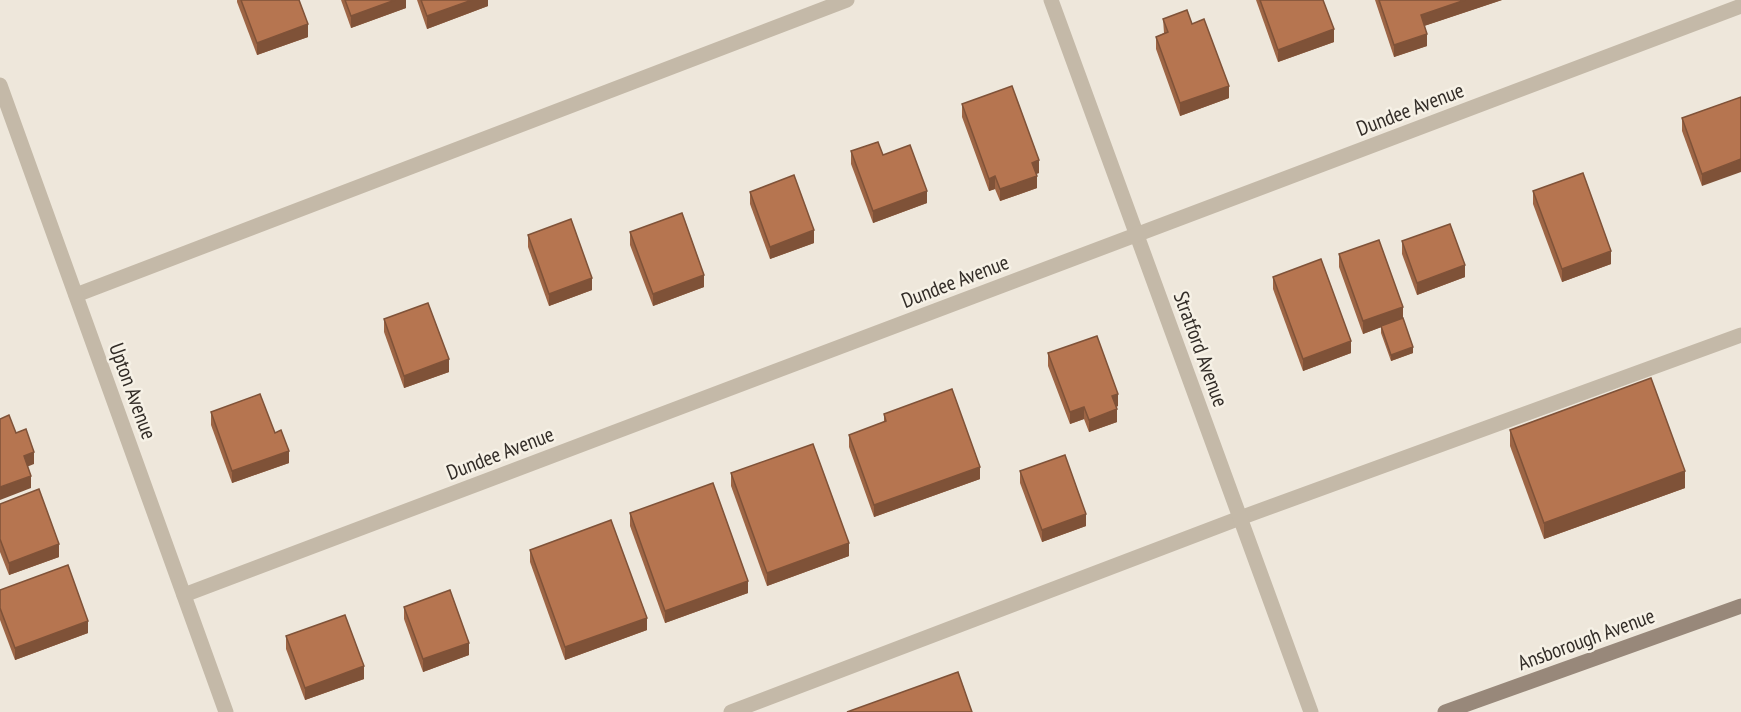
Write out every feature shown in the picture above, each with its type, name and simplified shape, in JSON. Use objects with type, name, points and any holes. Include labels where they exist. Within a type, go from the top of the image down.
[{"type":"main road","name":"Ansborough Avenue","points":[[1445,712],[1741,606]]},
{"type":"street","points":[[76,295],[847,0]]},
{"type":"street","name":"Stratford Avenue","points":[[1051,0],[1311,712]]},
{"type":"street","name":"Dundee Avenue","points":[[184,595],[1741,6]]},
{"type":"street","name":"Upton Avenue","points":[[0,85],[226,712]]},
{"type":"street","points":[[731,712],[1240,518],[1741,334]]},
{"type":"building","points":[[241,0],[299,0],[308,24],[257,43]]},
{"type":"building","points":[[345,0],[395,0],[351,16]]},
{"type":"building","points":[[421,0],[472,0],[427,16]]},
{"type":"building","points":[[1260,0],[1323,0],[1334,29],[1278,50]]},
{"type":"building","points":[[1379,0],[1465,0],[1421,15],[1427,34],[1394,45]]},
{"type":"building","points":[[1187,10],[1192,24],[1204,19],[1229,86],[1180,103],[1156,37],[1168,32],[1163,19]]},
{"type":"building","points":[[1012,86],[1039,160],[1032,163],[1037,176],[1000,189],[995,176],[989,179],[962,104]]},
{"type":"building","points":[[1741,97],[1741,159],[1702,174],[1682,118]]},
{"type":"building","points":[[878,142],[883,155],[910,145],[927,191],[873,211],[851,151]]},
{"type":"building","points":[[1583,173],[1611,251],[1562,269],[1533,191]]},
{"type":"building","points":[[794,175],[814,230],[770,247],[750,192]]},
{"type":"building","points":[[682,213],[704,275],[653,294],[630,232]]},
{"type":"building","points":[[571,219],[592,278],[549,294],[528,235]]},
{"type":"building","points":[[1450,224],[1465,265],[1417,283],[1402,241]]},
{"type":"building","points":[[1379,240],[1403,307],[1363,321],[1339,254]]},
{"type":"building","points":[[1321,259],[1351,341],[1303,359],[1273,277]]},
{"type":"building","points":[[428,303],[449,359],[404,376],[384,319]]},
{"type":"building","points":[[1403,318],[1413,347],[1391,355],[1381,326]]},
{"type":"building","points":[[1097,336],[1118,394],[1112,396],[1117,409],[1089,420],[1084,407],[1070,412],[1048,353]]},
{"type":"building","points":[[1651,378],[1685,471],[1544,523],[1510,430]]},
{"type":"building","points":[[952,389],[980,467],[874,505],[849,435],[886,421],[884,414]]},
{"type":"building","points":[[260,394],[275,433],[281,430],[289,451],[232,471],[211,412]]},
{"type":"building","points":[[9,415],[16,433],[26,429],[34,452],[24,456],[31,476],[0,487],[0,419]]},
{"type":"building","points":[[813,444],[849,543],[767,573],[731,473]]},
{"type":"building","points":[[1065,455],[1086,514],[1042,530],[1020,471]]},
{"type":"building","points":[[713,483],[748,581],[665,611],[630,513]]},
{"type":"building","points":[[39,489],[59,544],[9,563],[0,539],[0,504]]},
{"type":"building","points":[[611,520],[647,618],[565,647],[530,550]]},
{"type":"building","points":[[68,565],[88,621],[15,648],[0,608],[0,590]]},
{"type":"building","points":[[450,590],[469,643],[423,659],[404,607]]},
{"type":"building","points":[[345,615],[364,666],[305,688],[286,636]]},
{"type":"building","points":[[958,672],[972,712],[847,712]]}]
